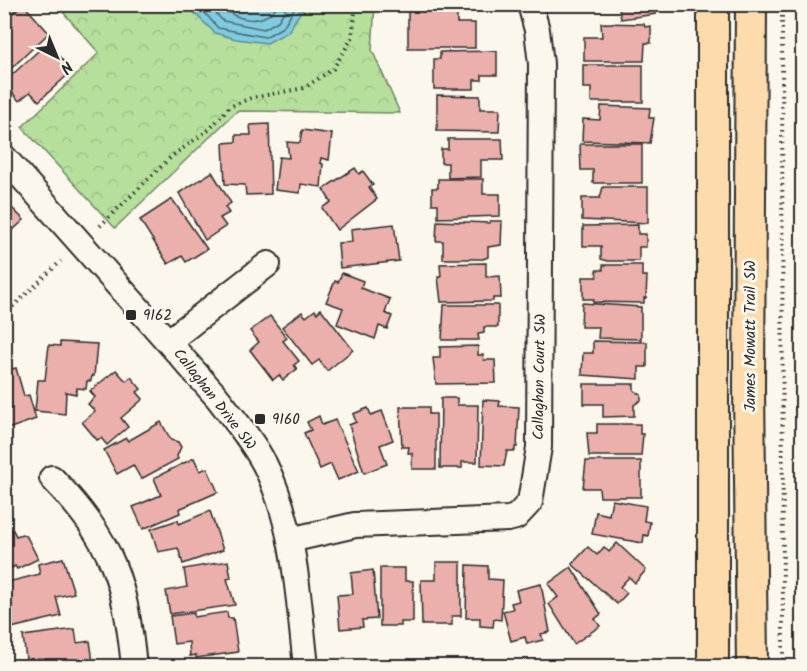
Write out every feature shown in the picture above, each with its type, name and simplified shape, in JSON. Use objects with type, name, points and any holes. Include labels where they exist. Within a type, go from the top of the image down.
[{"type":"main road","points":[[713,4],[713,666]]},
{"type":"main road","name":"James Mowatt Trail SW","points":[[752,4],[749,398],[752,666]]},
{"type":"street","name":"Callaghan Court SW","points":[[290,540],[355,525],[508,519],[516,517],[530,502],[540,425],[541,64],[537,30],[530,4]]},
{"type":"street","name":"Callaghan Drive SW","points":[[4,157],[169,341],[247,435],[278,495],[290,540],[306,666]]},
{"type":"street","name":"Callaghan Drive SW","points":[[169,341],[268,264]]},
{"type":"street","points":[[52,478],[80,508],[106,547],[125,600],[134,666]]},
{"type":"path","points":[[100,226],[172,156],[210,129],[229,107],[251,98],[304,88],[333,69],[352,38],[356,4]]},
{"type":"path","points":[[782,4],[783,666]]},
{"type":"path","points":[[4,315],[61,261]]},
{"type":"green space","points":[[56,4],[375,5],[372,50],[400,113],[237,111],[115,228],[22,127],[99,53]]},
{"type":"water","points":[[186,5],[305,5],[288,32],[267,43],[236,39],[215,33]]},
{"type":"building","points":[[4,4],[17,7],[4,18]]},
{"type":"building","points":[[23,4],[49,33],[4,75],[4,21]]},
{"type":"building","points":[[618,4],[655,4],[656,14],[621,19]]},
{"type":"building","points":[[408,10],[457,12],[457,23],[475,23],[475,48],[408,48]]},
{"type":"building","points":[[601,23],[651,26],[651,43],[645,43],[644,61],[584,61],[584,37],[602,37]]},
{"type":"building","points":[[47,43],[72,71],[39,101],[30,92],[19,101],[4,82]]},
{"type":"building","points":[[497,51],[497,75],[482,75],[482,80],[474,80],[474,89],[434,89],[434,59],[440,59],[440,52]]},
{"type":"building","points":[[583,65],[643,65],[643,102],[591,102],[591,88],[583,88]]},
{"type":"building","points":[[437,95],[480,96],[480,109],[500,109],[499,132],[437,131]]},
{"type":"building","points":[[601,106],[650,108],[649,118],[654,118],[650,143],[582,141],[583,119],[600,120]]},
{"type":"building","points":[[269,124],[271,194],[246,195],[245,185],[225,184],[223,143],[236,142],[236,135],[251,135],[250,125]]},
{"type":"building","points":[[302,130],[332,134],[329,160],[321,158],[320,163],[323,164],[321,187],[301,184],[300,193],[275,190],[279,157],[289,158],[287,142],[300,143]]},
{"type":"building","points":[[448,139],[502,139],[503,160],[481,160],[481,177],[448,178],[448,163],[441,163],[441,149],[448,149]]},
{"type":"building","points":[[580,144],[642,144],[642,183],[593,183],[593,170],[581,170]]},
{"type":"building","points":[[355,168],[359,174],[363,171],[373,185],[369,187],[377,199],[337,230],[322,208],[331,202],[323,189]]},
{"type":"building","points":[[212,172],[231,203],[225,207],[229,213],[220,218],[226,226],[205,240],[179,193]]},
{"type":"building","points":[[438,179],[483,179],[483,194],[500,194],[500,216],[438,218],[438,204],[432,204],[432,188],[438,188]]},
{"type":"building","points":[[603,187],[648,187],[648,223],[582,220],[582,198],[600,198]]},
{"type":"building","points":[[172,199],[207,249],[186,262],[182,256],[168,264],[140,220]]},
{"type":"building","points":[[4,200],[24,220],[4,238]]},
{"type":"building","points":[[437,221],[490,223],[490,221],[502,221],[501,245],[488,247],[488,257],[483,259],[443,259],[443,241],[436,241]]},
{"type":"building","points":[[394,224],[399,261],[340,268],[338,243],[352,242],[351,229]]},
{"type":"building","points":[[638,225],[638,234],[646,234],[646,247],[639,247],[639,261],[608,261],[601,259],[601,246],[583,246],[583,226]]},
{"type":"building","points":[[486,263],[486,277],[500,276],[501,298],[493,298],[493,301],[441,302],[438,277],[441,277],[440,264]]},
{"type":"building","points":[[603,265],[642,265],[642,276],[647,276],[644,303],[593,302],[594,299],[583,299],[583,277],[597,277],[596,270],[603,270]]},
{"type":"building","points":[[342,273],[363,281],[361,288],[390,299],[385,313],[392,316],[387,329],[379,326],[375,339],[337,324],[343,308],[326,302],[335,281],[338,282]]},
{"type":"building","points":[[582,303],[641,307],[641,339],[598,338],[599,327],[581,327]]},
{"type":"building","points":[[444,305],[498,305],[498,327],[484,327],[484,333],[478,334],[479,340],[442,340]]},
{"type":"building","points":[[321,309],[353,350],[327,371],[319,360],[312,365],[282,327],[302,312],[306,317],[315,310],[317,313]]},
{"type":"building","points":[[270,316],[287,338],[283,341],[299,361],[294,365],[297,369],[283,380],[279,375],[273,380],[250,350],[259,342],[250,331]]},
{"type":"building","points":[[593,341],[647,342],[647,367],[639,367],[639,379],[582,375],[583,353],[593,353]]},
{"type":"building","points":[[60,342],[97,344],[94,376],[92,375],[91,381],[87,381],[86,389],[77,388],[76,394],[66,392],[65,414],[35,411],[38,380],[45,380],[49,345],[60,346]]},
{"type":"building","points":[[478,346],[478,355],[483,355],[484,360],[495,360],[496,383],[436,384],[433,358],[440,358],[440,347]]},
{"type":"building","points":[[16,368],[24,396],[29,395],[36,419],[5,430],[4,371]]},
{"type":"building","points":[[116,370],[126,381],[131,377],[141,389],[137,392],[143,399],[121,418],[128,427],[107,445],[101,438],[97,440],[82,422],[95,411],[88,404],[95,397],[90,391]]},
{"type":"building","points":[[584,384],[634,384],[634,390],[641,395],[641,400],[634,405],[634,416],[603,417],[603,404],[584,404]]},
{"type":"building","points":[[441,398],[457,398],[457,405],[478,405],[477,462],[462,462],[462,468],[440,468]]},
{"type":"building","points":[[483,400],[500,401],[499,406],[519,407],[517,447],[515,451],[507,451],[504,466],[481,465]]},
{"type":"building","points":[[400,407],[429,407],[429,414],[436,414],[436,469],[412,469],[412,453],[408,453],[409,447],[402,447]]},
{"type":"building","points":[[368,408],[371,415],[382,411],[393,440],[380,445],[387,464],[364,473],[349,425],[356,422],[353,414]]},
{"type":"building","points":[[319,416],[322,425],[335,420],[359,471],[338,480],[331,464],[320,469],[304,433],[311,430],[307,422]]},
{"type":"building","points":[[161,422],[171,440],[178,442],[181,447],[178,459],[141,479],[133,465],[117,474],[104,450],[126,438],[128,441]]},
{"type":"building","points":[[597,424],[640,424],[640,434],[643,434],[641,456],[589,456],[587,433],[597,433]]},
{"type":"building","points":[[194,458],[200,471],[207,468],[218,492],[179,509],[180,513],[143,529],[133,507],[161,495],[154,478]]},
{"type":"building","points":[[586,461],[641,461],[641,497],[600,497],[599,488],[583,488]]},
{"type":"building","points":[[612,500],[646,506],[644,521],[650,522],[648,536],[644,535],[643,543],[592,534],[596,512],[609,515]]},
{"type":"building","points":[[210,511],[223,550],[183,564],[178,548],[158,552],[151,529],[178,520],[179,524]]},
{"type":"building","points":[[4,521],[16,536],[22,534],[27,537],[38,559],[17,569],[15,566],[4,572]]},
{"type":"building","points":[[617,543],[646,570],[635,583],[629,577],[620,587],[627,593],[617,604],[572,564],[588,547],[597,555],[604,547],[609,552]]},
{"type":"building","points":[[63,558],[74,593],[56,597],[61,616],[7,629],[4,614],[9,613],[4,583],[40,574],[38,564]]},
{"type":"building","points":[[228,561],[231,578],[227,579],[235,605],[170,614],[166,591],[187,587],[184,569]]},
{"type":"building","points":[[436,562],[461,562],[461,616],[452,616],[452,625],[422,625],[421,580],[436,580]]},
{"type":"building","points":[[467,565],[488,566],[488,579],[503,580],[501,620],[494,619],[493,627],[480,626],[480,618],[466,618]]},
{"type":"building","points":[[571,567],[601,614],[595,619],[600,626],[574,644],[549,604],[558,597],[548,584]]},
{"type":"building","points":[[380,568],[405,568],[405,581],[413,581],[413,622],[401,622],[401,626],[380,626]]},
{"type":"building","points":[[373,570],[377,619],[362,620],[363,627],[340,629],[337,595],[353,594],[351,573]]},
{"type":"building","points":[[541,584],[550,632],[541,634],[543,640],[527,644],[525,637],[511,641],[503,611],[513,609],[511,603],[519,601],[516,590]]},
{"type":"building","points":[[227,612],[228,618],[233,618],[238,652],[196,658],[196,655],[190,656],[189,642],[174,644],[170,616],[194,613],[194,617]]},
{"type":"building","points":[[75,629],[77,643],[90,641],[93,662],[90,663],[91,666],[27,666],[23,636]]},
{"type":"building","points":[[191,661],[233,661],[233,666],[191,666]]},
{"type":"building","points":[[373,662],[391,663],[391,666],[373,666]]},
{"type":"place","name":"9162","points":[[131,315]]},
{"type":"place","name":"9160","points":[[260,419]]}]
